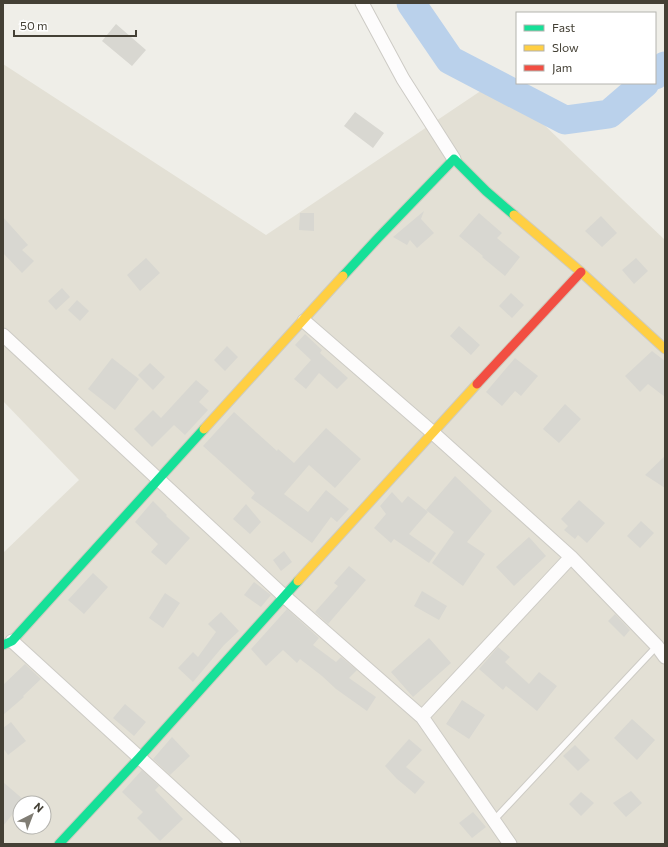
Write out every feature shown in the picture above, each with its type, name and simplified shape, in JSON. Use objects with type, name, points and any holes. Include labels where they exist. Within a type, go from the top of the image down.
[{"type":"street","points":[[362,3],[403,79],[454,159],[486,191],[581,272],[665,349]]},
{"type":"street","points":[[234,844],[139,758],[7,643],[304,321],[378,238],[454,159]]},
{"type":"street","points":[[59,844],[139,758],[432,432],[581,272]]},
{"type":"street","points":[[304,321],[432,432],[571,557],[657,646],[665,657]]},
{"type":"street","points":[[3,335],[284,596],[422,717],[510,844]]},
{"type":"street","points":[[422,717],[571,557]]},
{"type":"lane","points":[[494,820],[657,646]]},
{"type":"shaded area","points":[[3,64],[266,235],[497,80],[665,240],[665,844],[3,844],[3,553],[79,480],[3,401]]},
{"type":"building","points":[[116,24],[146,50],[132,66],[102,41]]},
{"type":"building","points":[[355,112],[384,133],[373,148],[344,126]]},
{"type":"building","points":[[424,211],[421,219],[434,233],[417,248],[410,240],[407,245],[393,237]]},
{"type":"building","points":[[300,213],[314,213],[314,231],[299,230]]},
{"type":"building","points":[[479,213],[502,233],[497,238],[520,257],[505,276],[459,236]]},
{"type":"building","points":[[601,216],[617,233],[602,247],[585,231]]},
{"type":"building","points":[[3,217],[28,245],[22,250],[34,261],[22,273],[3,253]]},
{"type":"building","points":[[146,258],[160,273],[140,291],[127,275]]},
{"type":"building","points":[[636,258],[648,271],[634,284],[622,270]]},
{"type":"building","points":[[62,288],[70,297],[56,310],[48,301]]},
{"type":"building","points":[[511,293],[524,305],[512,318],[499,306]]},
{"type":"building","points":[[77,300],[89,311],[80,321],[68,310]]},
{"type":"building","points":[[459,326],[480,345],[471,355],[450,336]]},
{"type":"building","points":[[305,334],[322,350],[320,353],[348,378],[337,389],[319,373],[306,389],[294,379],[311,360],[295,345]]},
{"type":"building","points":[[227,346],[238,357],[225,371],[214,360]]},
{"type":"building","points":[[652,351],[665,361],[665,397],[648,384],[640,392],[625,376]]},
{"type":"building","points":[[112,358],[139,379],[115,410],[88,389]]},
{"type":"building","points":[[515,358],[538,376],[521,396],[515,391],[502,406],[486,392]]},
{"type":"building","points":[[150,363],[165,377],[153,390],[138,375]]},
{"type":"building","points":[[196,380],[209,391],[199,402],[208,410],[185,435],[174,425],[152,447],[134,429],[153,410],[161,418]]},
{"type":"building","points":[[565,404],[581,419],[559,443],[543,429]]},
{"type":"building","points":[[234,412],[277,451],[278,449],[294,463],[326,428],[361,459],[335,488],[309,465],[284,494],[308,512],[326,490],[349,509],[337,522],[331,517],[312,543],[251,498],[255,493],[203,446]]},
{"type":"building","points":[[665,456],[665,488],[645,475]]},
{"type":"building","points":[[455,476],[492,511],[467,542],[485,554],[463,586],[432,563],[454,532],[426,510]]},
{"type":"building","points":[[392,492],[402,503],[408,496],[428,512],[409,534],[436,553],[429,563],[394,539],[391,543],[374,528],[386,514],[380,506]]},
{"type":"building","points":[[579,500],[605,523],[587,543],[578,535],[575,539],[564,530],[568,526],[561,519]]},
{"type":"building","points":[[153,501],[167,515],[166,516],[190,538],[166,565],[151,552],[158,544],[135,522]]},
{"type":"building","points":[[246,504],[261,522],[250,534],[233,519]]},
{"type":"building","points":[[641,521],[654,533],[640,548],[627,536]]},
{"type":"building","points":[[529,537],[546,556],[514,586],[496,567]]},
{"type":"building","points":[[284,551],[292,562],[281,571],[273,560]]},
{"type":"building","points":[[349,566],[366,580],[328,624],[315,612],[338,586],[334,583]]},
{"type":"building","points":[[93,573],[108,587],[84,614],[68,600]]},
{"type":"building","points":[[254,582],[271,595],[261,607],[244,595]]},
{"type":"building","points":[[422,591],[447,606],[439,620],[414,606]]},
{"type":"building","points":[[165,593],[180,603],[163,628],[149,618]]},
{"type":"building","points":[[287,609],[319,638],[313,645],[336,662],[341,657],[357,670],[349,678],[376,697],[367,711],[336,689],[300,659],[297,663],[283,650],[266,666],[251,649]]},
{"type":"building","points":[[221,612],[239,631],[224,645],[193,682],[178,668],[193,652],[198,657],[216,632],[208,624]]},
{"type":"building","points":[[615,614],[630,630],[624,637],[608,621]]},
{"type":"building","points":[[429,638],[451,663],[413,697],[391,672]]},
{"type":"building","points":[[498,647],[510,657],[505,662],[529,684],[539,672],[557,686],[537,711],[506,686],[503,690],[479,669]]},
{"type":"building","points":[[25,664],[41,679],[23,696],[24,697],[3,715],[3,685]]},
{"type":"building","points":[[462,700],[485,715],[469,739],[446,724]]},
{"type":"building","points":[[125,704],[146,722],[134,736],[113,718]]},
{"type":"building","points":[[632,719],[655,740],[637,760],[614,738]]},
{"type":"building","points":[[11,722],[26,741],[8,755],[3,748],[3,728]]},
{"type":"building","points":[[172,737],[190,756],[170,775],[153,759]]},
{"type":"building","points":[[409,739],[422,750],[406,767],[425,782],[415,794],[397,779],[385,766]]},
{"type":"building","points":[[575,745],[590,760],[578,771],[563,756]]},
{"type":"building","points":[[142,770],[159,786],[155,790],[183,819],[160,841],[137,818],[143,812],[122,792]]},
{"type":"building","points":[[3,782],[18,795],[12,795],[12,815],[3,826]]},
{"type":"building","points":[[631,791],[642,803],[626,817],[613,803]]},
{"type":"building","points":[[581,792],[594,803],[581,816],[569,804]]},
{"type":"building","points":[[473,812],[486,827],[472,838],[459,823]]},
{"type":"waterway","points":[[411,3],[450,60],[565,120],[609,114],[644,84]]},
{"type":"waterway","points":[[656,74],[665,66]]},
{"type":"traffic: fast","points":[[343,276],[454,159],[486,191],[514,215]]},
{"type":"traffic: fast","points":[[3,645],[12,641],[204,429]]},
{"type":"traffic: fast","points":[[59,844],[139,758],[298,581]]},
{"type":"traffic: slow","points":[[514,215],[581,272],[665,349]]},
{"type":"traffic: slow","points":[[204,429],[343,276]]},
{"type":"traffic: slow","points":[[298,581],[477,384]]},
{"type":"traffic: jam","points":[[477,384],[581,272]]}]
